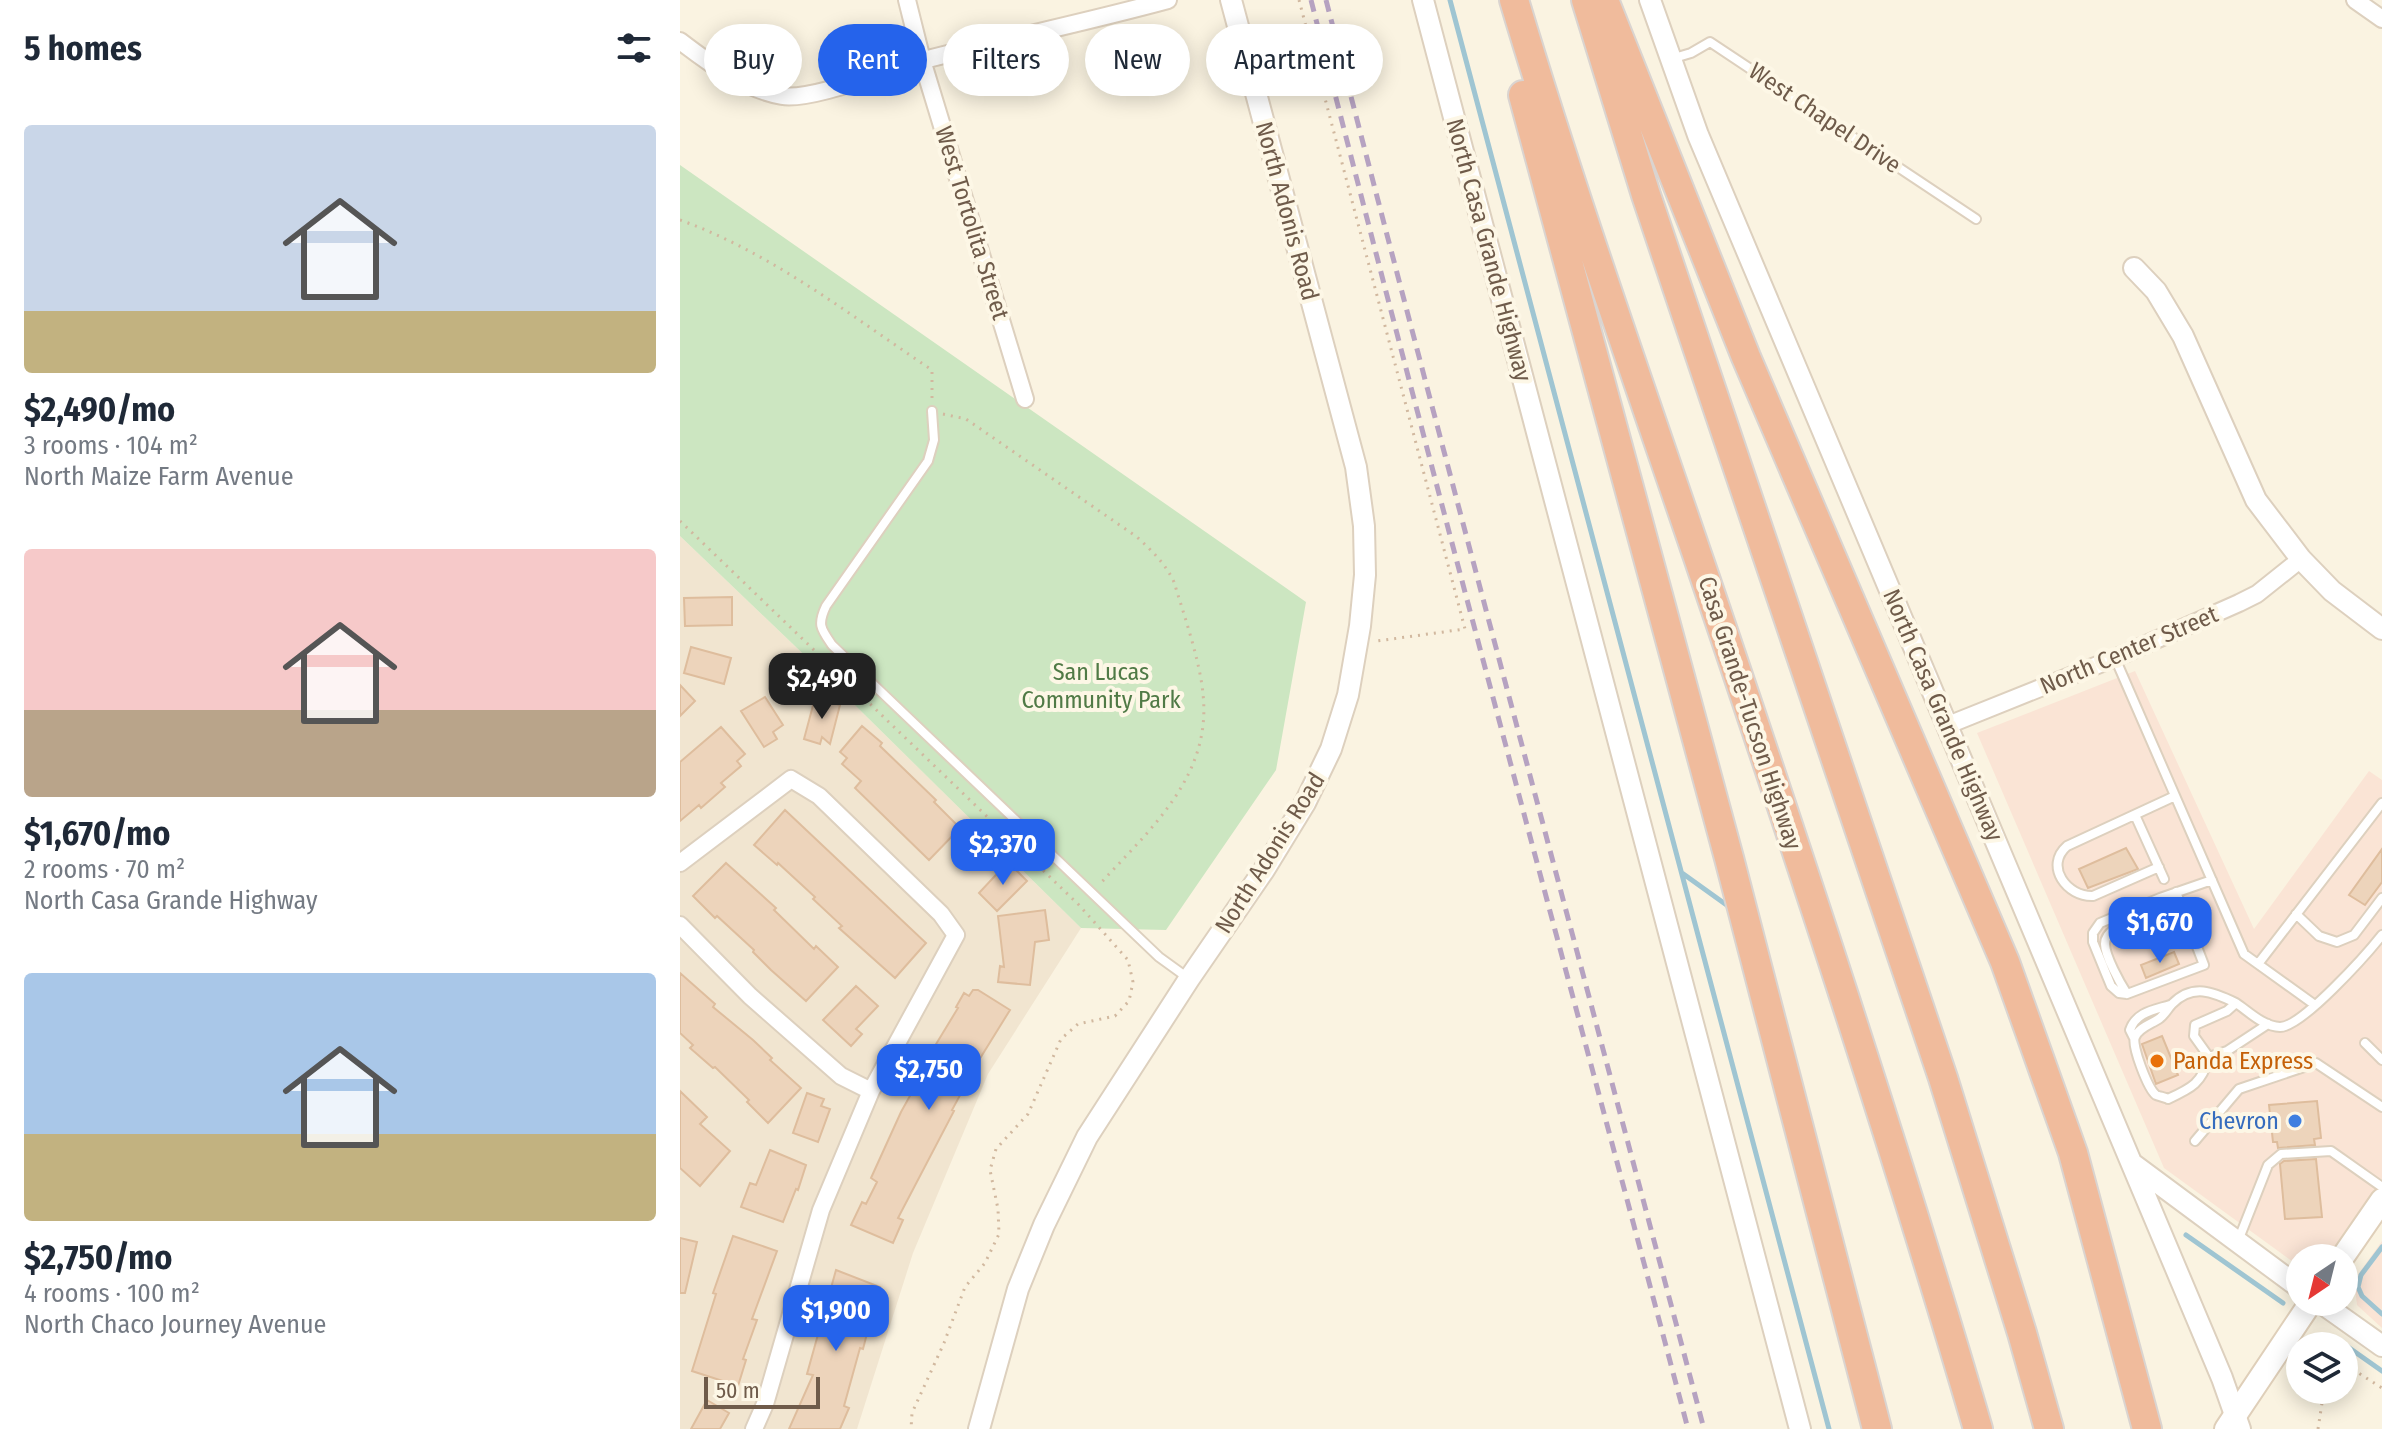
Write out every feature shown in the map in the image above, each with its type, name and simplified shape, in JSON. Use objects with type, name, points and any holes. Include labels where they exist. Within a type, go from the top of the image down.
[{"type":"highway","points":[[1507,0],[1509,41],[1725,842],[1877,1429]]},
{"type":"highway","name":"Casa Grande-Tucson Highway","points":[[1514,0],[1555,136],[1905,1182],[1978,1429]]},
{"type":"highway","points":[[1586,0],[1656,225],[1943,1078],[2014,1304],[2049,1429]]},
{"type":"highway","points":[[1604,0],[1746,357],[2005,962],[2073,1153],[2147,1429]]},
{"type":"main road","points":[[2352,1244],[2382,1200]]},
{"type":"main road","points":[[2234,1425],[2302,1316]]},
{"type":"street","name":"West Tortolita Street","points":[[907,0],[913,24]]},
{"type":"street","points":[[927,59],[1168,0]]},
{"type":"street","name":"North Adonis Road","points":[[979,1429],[1018,1289],[1044,1225],[1087,1137],[1305,803],[1331,749],[1348,695],[1357,644],[1365,575],[1364,526],[1356,467],[1231,0]]},
{"type":"street","name":"North Casa Grande Highway","points":[[1423,0],[1800,1429]]},
{"type":"street","name":"North Casa Grande Highway","points":[[1650,0],[1698,135],[2222,1378],[2234,1425]]},
{"type":"street","points":[[2355,0],[2382,19]]},
{"type":"street","points":[[680,41],[709,63],[753,88],[784,97],[818,92]]},
{"type":"street","name":"West Tortolita Street","points":[[927,76],[1025,399]]},
{"type":"street","points":[[2134,268],[2156,291],[2183,336],[2256,500],[2301,559],[2332,591],[2382,629]]},
{"type":"street","name":"North Center Street","points":[[1948,725],[2115,658],[2257,594],[2301,559]]},
{"type":"street","points":[[680,863],[791,779],[819,796],[941,914],[956,935],[871,1091],[821,1210],[765,1404],[754,1429]]},
{"type":"street","points":[[680,925],[750,996],[841,1076],[871,1091]]},
{"type":"street","points":[[2130,1162],[2286,1278]]},
{"type":"street","points":[[2340,1316],[2382,1346]]},
{"type":"lane","name":"West Chapel Drive","points":[[1671,59],[1691,53],[1710,42],[1976,219]]},
{"type":"lane","points":[[932,411],[934,440],[928,461],[826,606],[821,617],[821,629],[832,645],[1091,893],[1159,957],[1189,979]]},
{"type":"lane","points":[[2115,658],[2244,954],[2315,1005]]},
{"type":"lane","points":[[2159,867],[2093,896],[2082,896],[2065,885],[2057,867],[2057,857],[2067,846],[2175,796]]},
{"type":"lane","points":[[2258,964],[2382,803]]},
{"type":"lane","points":[[2135,815],[2164,879]]},
{"type":"lane","points":[[2372,816],[2382,825]]},
{"type":"lane","points":[[2127,994],[2104,945],[2107,935],[2116,927],[2212,880]]},
{"type":"lane","points":[[2177,897],[2204,965],[2127,994],[2119,993],[2111,986],[2093,942],[2093,933],[2100,923],[2177,897]]},
{"type":"lane","points":[[2296,914],[2319,936],[2337,942],[2354,935],[2382,898]]},
{"type":"lane","points":[[2209,1057],[2201,1079],[2186,1091],[2168,1099],[2157,1095],[2151,1088],[2133,1046],[2134,1038],[2182,995],[2195,990],[2211,991],[2268,1024],[2287,1026],[2315,1005],[2382,935]]},
{"type":"lane","points":[[2209,1057],[2194,1036],[2195,1025],[2227,1011],[2236,1003]]},
{"type":"lane","points":[[2209,1057],[2227,1051],[2268,1024]]},
{"type":"lane","points":[[2382,1052],[2365,1043],[2382,1060]]},
{"type":"lane","points":[[2195,1141],[2239,1089],[2316,1063],[2382,1107]]},
{"type":"lane","points":[[2237,1242],[2268,1165],[2281,1154],[2331,1151],[2382,1187]]},
{"type":"path","points":[[1299,0],[1465,629],[1357,644]]},
{"type":"path","points":[[680,220],[714,232],[778,268],[932,370],[932,411],[966,419],[1137,537],[1168,570],[1174,582],[1203,692],[1204,724],[1198,752],[1192,770],[1173,801],[1079,905]]},
{"type":"path","points":[[2358,1373],[2382,1388]]},
{"type":"path","points":[[2318,1429],[2322,1404]]},
{"type":"shaded area","points":[[680,536],[1081,928],[988,1074],[913,1253],[857,1429],[680,1429]]},
{"type":"shaded area","points":[[2135,671],[2254,929],[2369,771],[2382,780],[2382,1179],[2336,1244],[2286,1244],[2286,1257],[2164,1168],[1977,733]]},
{"type":"shaded area","points":[[2382,1241],[2382,1328],[2358,1306],[2358,1274]]},
{"type":"green space","name":"San Lucas Community Park","points":[[680,165],[1306,602],[1276,770],[1166,930],[1081,928],[680,536]]},
{"type":"building","points":[[732,597],[732,625],[685,626],[684,598]]},
{"type":"building","points":[[691,647],[731,658],[724,684],[684,673]]},
{"type":"building","points":[[680,685],[695,701],[680,716]]},
{"type":"building","points":[[765,697],[783,725],[773,732],[777,739],[764,747],[741,711]]},
{"type":"building","points":[[815,698],[840,705],[830,744],[822,737],[820,744],[804,739]]},
{"type":"building","points":[[862,726],[882,743],[880,746],[960,828],[929,860],[855,788],[861,781],[842,764],[847,758],[840,752]]},
{"type":"building","points":[[721,727],[745,754],[737,761],[741,766],[721,783],[725,787],[680,821],[680,762]]},
{"type":"building","points":[[785,810],[926,943],[895,978],[839,928],[842,926],[813,899],[815,897],[754,845]]},
{"type":"building","points":[[2126,848],[2138,869],[2088,888],[2079,869]]},
{"type":"building","points":[[2382,849],[2382,882],[2365,905],[2349,895]]},
{"type":"building","points":[[1008,862],[1027,881],[997,911],[979,893]]},
{"type":"building","points":[[726,863],[776,908],[774,910],[814,949],[816,946],[838,967],[806,1001],[693,896]]},
{"type":"building","points":[[1045,910],[1049,940],[1035,942],[1030,985],[998,982],[1000,966],[1004,967],[998,916]]},
{"type":"building","points":[[2174,952],[2179,964],[2146,978],[2141,965]]},
{"type":"building","points":[[680,973],[801,1088],[768,1123],[715,1067],[690,1048],[693,1045],[680,1033]]},
{"type":"building","points":[[856,986],[878,1006],[856,1029],[862,1034],[851,1046],[823,1020]]},
{"type":"building","points":[[973,990],[1010,1010],[952,1110],[898,1218],[903,1220],[893,1243],[851,1225],[862,1202],[866,1204],[877,1182],[871,1178],[920,1078],[916,1077],[964,993],[969,996]]},
{"type":"building","name":"Panda Express","points":[[2162,1036],[2178,1075],[2156,1084],[2142,1044]]},
{"type":"building","points":[[680,1091],[707,1117],[700,1124],[730,1151],[700,1186],[680,1168]]},
{"type":"building","points":[[807,1093],[824,1099],[821,1106],[830,1109],[818,1142],[793,1133]]},
{"type":"building","name":"Chevron","points":[[2317,1101],[2321,1138],[2314,1139],[2315,1145],[2278,1148],[2277,1142],[2273,1142],[2269,1105]]},
{"type":"building","points":[[770,1150],[806,1165],[783,1222],[741,1207],[750,1183],[756,1185]]},
{"type":"building","points":[[2316,1159],[2322,1217],[2285,1219],[2280,1164],[2284,1161]]},
{"type":"building","points":[[733,1236],[777,1251],[752,1319],[757,1320],[743,1359],[746,1360],[738,1386],[692,1371],[716,1294],[713,1293]]},
{"type":"building","points":[[680,1238],[697,1242],[685,1293],[680,1293]]},
{"type":"building","points":[[836,1270],[880,1287],[844,1406],[849,1408],[840,1429],[789,1429],[813,1375],[807,1374]]},
{"type":"building","points":[[707,1400],[729,1413],[720,1429],[691,1429]]},
{"type":"waterway","points":[[1450,0],[1829,1429]]},
{"type":"waterway","points":[[1682,873],[1728,906]]},
{"type":"waterway","points":[[2186,1235],[2283,1303]]},
{"type":"waterway","points":[[2382,1247],[2361,1275],[2358,1287],[2362,1296],[2382,1314]]},
{"type":"waterway","points":[[2358,1354],[2382,1371]]},
{"type":"railway","points":[[1311,0],[1688,1429]]},
{"type":"railway","points":[[1326,0],[1704,1429]]},
{"type":"place","name":"Panda Express","points":[[2157,1061]]},
{"type":"place","name":"Chevron","points":[[2295,1121]]}]
